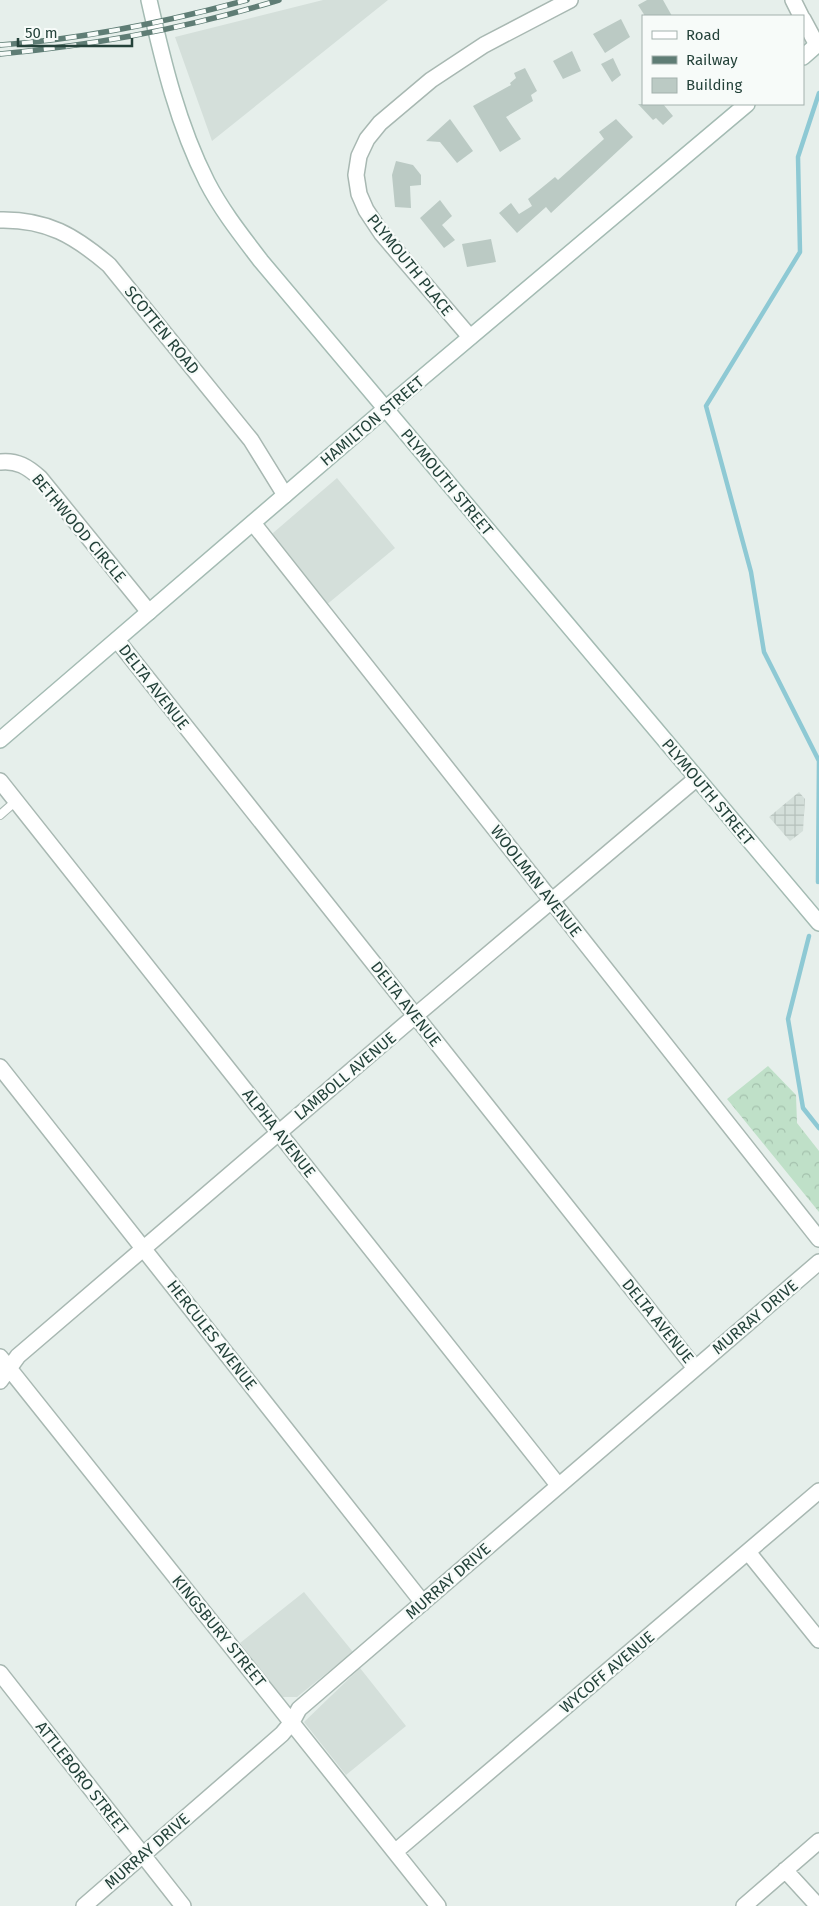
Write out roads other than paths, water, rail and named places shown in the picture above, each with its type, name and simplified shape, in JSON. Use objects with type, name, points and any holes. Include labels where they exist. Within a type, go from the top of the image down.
[{"type":"street","name":"PLYMOUTH STREET","points":[[149,0],[182,123],[207,182],[227,215],[261,261],[819,922]]},
{"type":"street","name":"PLYMOUTH PLACE","points":[[470,337],[382,234],[366,210],[359,194],[356,175],[359,156],[367,139],[380,123],[431,80],[484,45],[570,0]]},
{"type":"street","points":[[793,0],[800,15]]},
{"type":"street","points":[[804,21],[818,44],[804,56]]},
{"type":"street","name":"HAMILTON STREET","points":[[0,740],[385,409],[746,105]]},
{"type":"street","name":"SCOTTEN ROAD","points":[[0,220],[12,220],[50,227],[85,245],[109,265],[251,440],[285,495]]},
{"type":"street","name":"BETHWOOD CIRCLE","points":[[0,462],[6,461],[27,466],[40,478],[149,612]]},
{"type":"street","name":"WOOLMAN AVENUE","points":[[253,523],[819,1239]]},
{"type":"street","name":"DELTA AVENUE","points":[[117,640],[695,1368]]},
{"type":"street","name":"LAMBOLL AVENUE","points":[[3,1369],[415,1016],[697,778]]},
{"type":"street","name":"ALPHA AVENUE","points":[[0,781],[558,1485]]},
{"type":"street","name":"HERCULES AVENUE","points":[[0,1067],[424,1602]]},
{"type":"street","name":"MURRAY DRIVE","points":[[84,1906],[282,1734],[292,1722],[299,1709],[819,1262]]},
{"type":"street","name":"KINGSBURY STREET","points":[[3,1369],[292,1722],[438,1906]]},
{"type":"street","name":"WYCOFF AVENUE","points":[[396,1851],[819,1492]]},
{"type":"street","points":[[748,1552],[819,1640]]},
{"type":"street","name":"ATTLEBORO STREET","points":[[0,1673],[183,1906]]},
{"type":"street","points":[[744,1906],[819,1841]]},
{"type":"street","points":[[785,1870],[818,1906]]},
{"type":"lane","points":[[0,815],[16,801]]},
{"type":"waterway","points":[[818,882],[819,761],[764,652],[751,572],[706,406],[800,252],[798,157],[819,93]]},
{"type":"waterway","points":[[809,936],[788,1019],[803,1108],[819,1128]]},
{"type":"railway","points":[[0,45],[94,34],[247,0]]},
{"type":"railway","points":[[0,54],[71,46],[141,34],[210,19],[279,0]]}]
